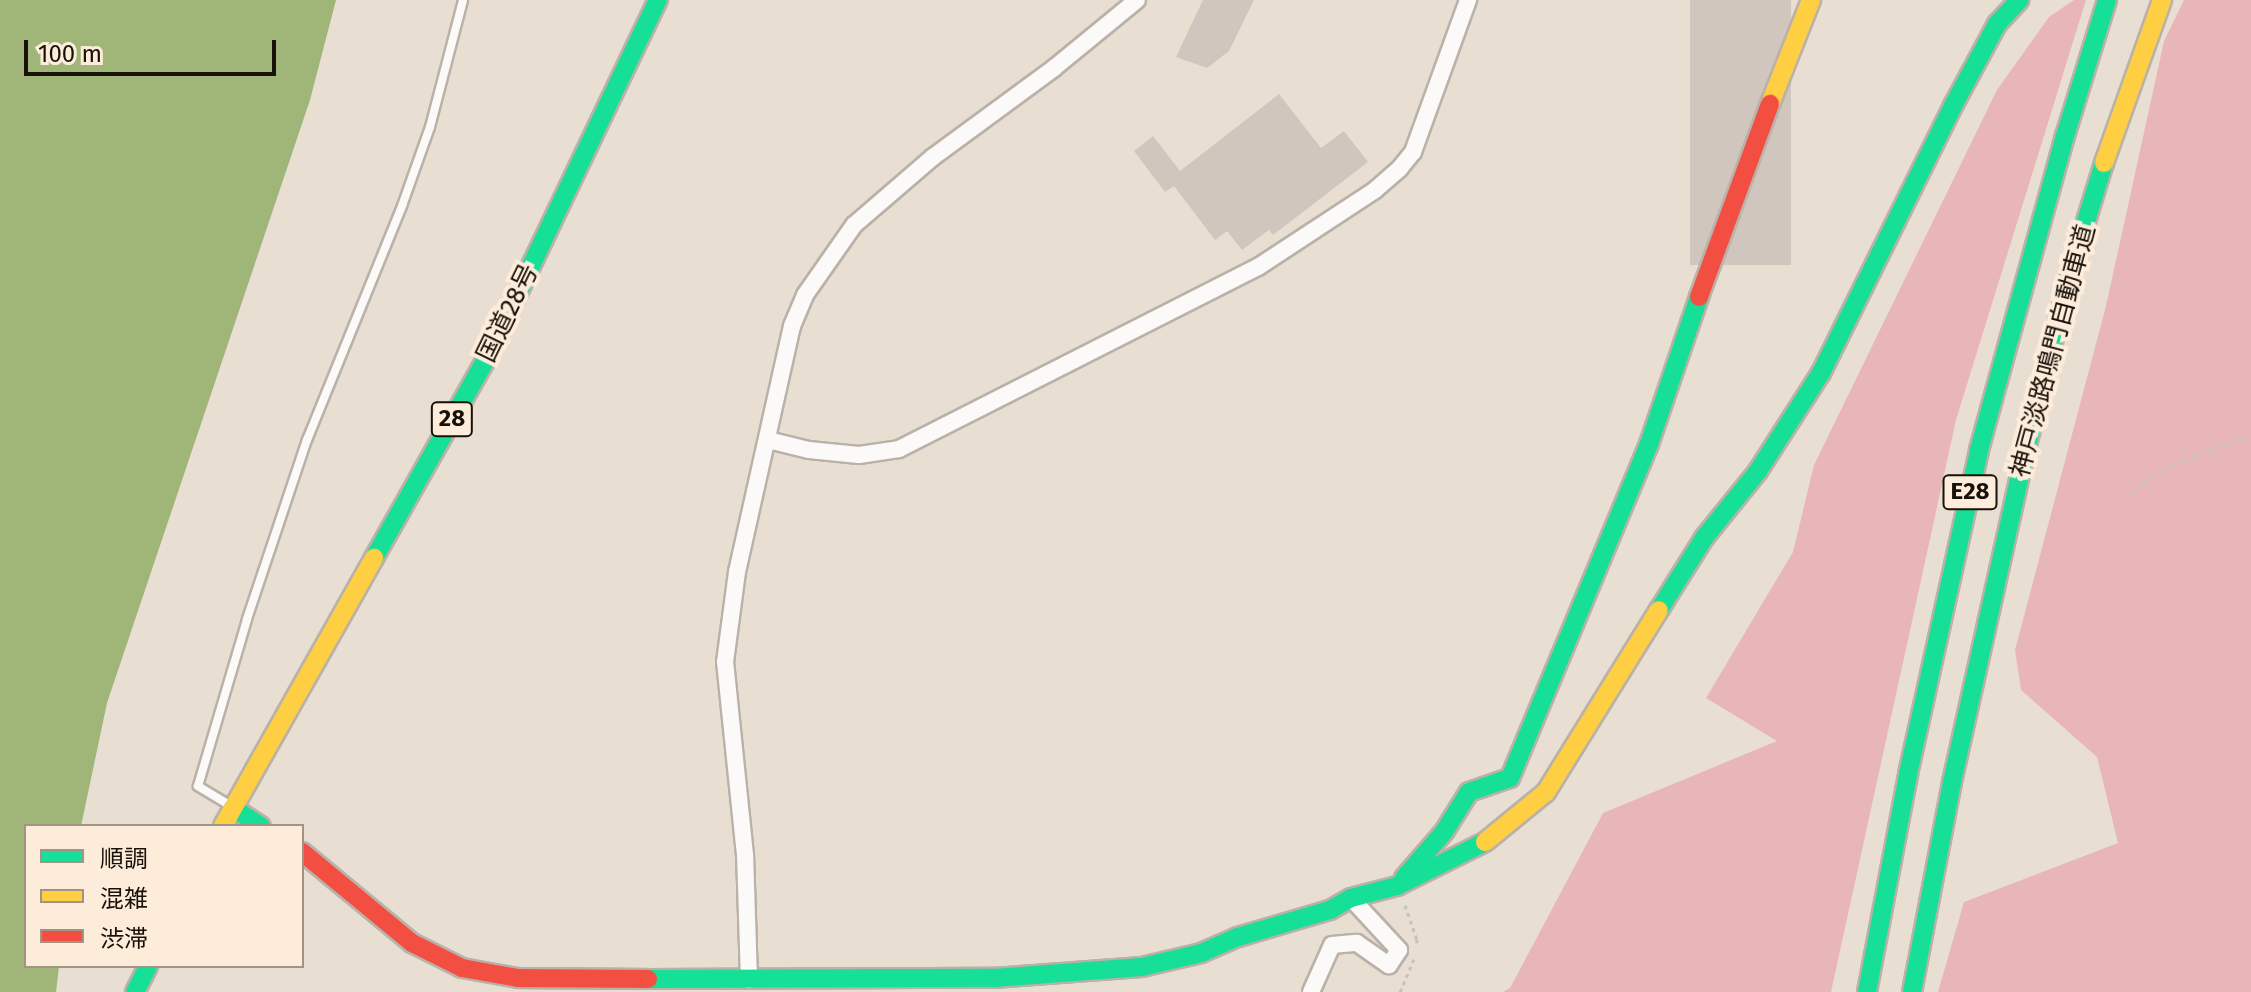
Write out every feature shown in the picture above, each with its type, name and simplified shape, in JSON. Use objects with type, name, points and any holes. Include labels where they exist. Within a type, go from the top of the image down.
[{"type":"main road","name":"国道28号","points":[[224,824],[488,356],[658,0]]},
{"type":"main road","points":[[1397,886],[1444,832],[1469,792],[1510,778],[1649,444],[1735,190],[1811,0]]},
{"type":"main road","points":[[304,854],[412,943],[473,971],[535,985],[994,978],[1142,967],[1201,953],[1238,937],[1330,910],[1351,898],[1397,886],[1475,850],[1546,792],[1704,538],[1758,471],[1821,373],[1961,91],[1997,24],[2019,0]]},
{"type":"main road","name":"神戸淡路鳴門自動車道","points":[[1867,992],[1908,774],[1979,450],[2065,136],[2107,0]]},
{"type":"main road","name":"神戸淡路鳴門自動車道","points":[[1912,992],[1952,782],[2026,446],[2071,270],[2162,0]]},
{"type":"main road","points":[[233,808],[258,824]]},
{"type":"main road","points":[[135,992],[147,968]]},
{"type":"street","points":[[749,980],[745,855],[725,662],[737,572],[792,326],[805,295],[854,225],[933,157],[1137,0]]},
{"type":"street","points":[[768,440],[809,450],[859,455],[899,449],[1258,267],[1375,190],[1407,160],[1413,152],[1468,0]]},
{"type":"street","points":[[1311,992],[1332,945],[1357,943],[1389,965],[1399,950],[1351,898]]},
{"type":"street","points":[[147,968],[153,992]]},
{"type":"lane","points":[[233,808],[198,786],[247,619],[307,440],[402,206],[430,127],[463,0]]},
{"type":"path","points":[[2133,493],[2143,482],[2184,460],[2251,437]]},
{"type":"shaded area","points":[[0,0],[336,0],[310,100],[107,703],[81,824],[24,824],[24,968],[59,968],[56,992],[0,992]]},
{"type":"shaded area","points":[[2074,0],[2086,0],[1956,420],[1831,992],[1503,992],[1510,988],[1603,813],[1777,741],[1706,698],[1793,552],[1814,465],[1997,90],[2049,17]]},
{"type":"shaded area","points":[[2184,0],[2251,0],[2251,992],[1938,992],[1964,902],[2118,843],[2097,757],[2021,690],[2015,650],[2106,306],[2164,41]]},
{"type":"building","points":[[1203,0],[1254,0],[1229,51],[1207,68],[1176,57]]},
{"type":"building","points":[[1690,0],[1791,0],[1791,265],[1690,265]]},
{"type":"building","points":[[1279,94],[1321,148],[1344,131],[1368,162],[1273,235],[1269,230],[1242,250],[1227,231],[1215,240],[1174,186],[1165,192],[1134,151],[1153,136],[1180,171]]},
{"type":"traffic: fast","points":[[374,558],[488,356],[658,0]]},
{"type":"traffic: fast","points":[[1659,610],[1704,538],[1758,471],[1821,373],[1954,104],[1997,24],[2019,0]]},
{"type":"traffic: fast","points":[[1867,992],[1908,774],[1979,450],[2065,136],[2107,0]]},
{"type":"traffic: fast","points":[[1912,992],[1952,782],[2023,461],[2071,270],[2104,163]]},
{"type":"traffic: fast","points":[[1404,878],[1444,832],[1469,792],[1510,778],[1649,444],[1699,297]]},
{"type":"traffic: fast","points":[[233,808],[258,824]]},
{"type":"traffic: fast","points":[[648,979],[994,978],[1142,967],[1201,953],[1238,937],[1330,910],[1351,898],[1397,886],[1485,842]]},
{"type":"traffic: fast","points":[[135,992],[147,968]]},
{"type":"traffic: slow","points":[[1770,104],[1811,0]]},
{"type":"traffic: slow","points":[[2104,163],[2162,0]]},
{"type":"traffic: slow","points":[[224,824],[374,558]]},
{"type":"traffic: slow","points":[[1485,842],[1546,792],[1659,610]]},
{"type":"traffic: jam","points":[[1699,297],[1770,104]]},
{"type":"traffic: jam","points":[[304,854],[412,943],[462,968],[518,978],[648,979]]}]
